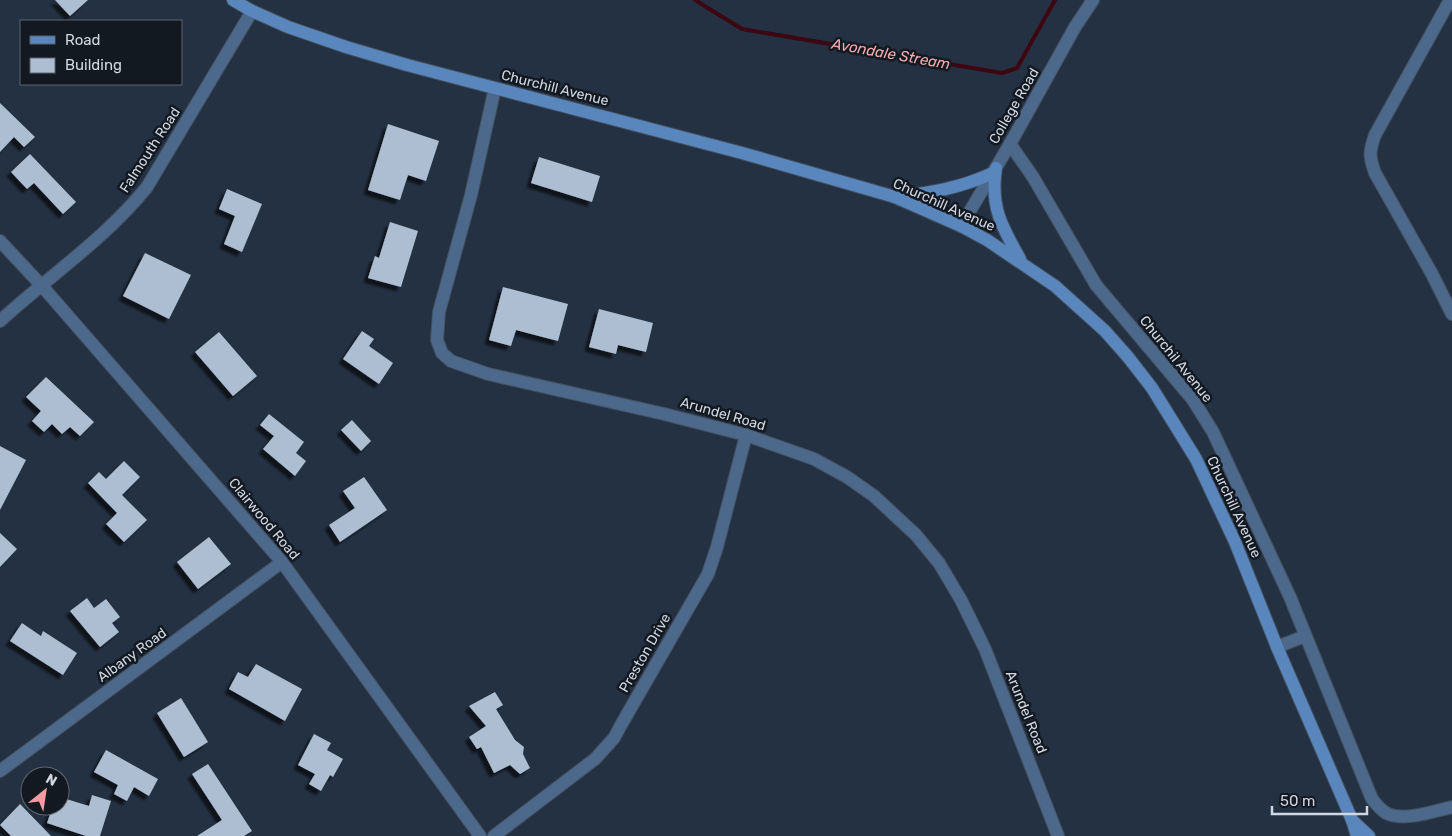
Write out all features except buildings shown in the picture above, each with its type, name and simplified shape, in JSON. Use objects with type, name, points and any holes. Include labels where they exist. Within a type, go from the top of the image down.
[{"type":"main road","name":"Churchill Avenue","points":[[233,0],[252,12],[288,27],[346,47],[408,65],[742,152],[895,197],[961,226],[1001,248],[1055,286],[1093,319],[1122,351],[1152,388],[1196,459],[1235,542],[1277,647],[1352,820],[1357,836]]},
{"type":"main road","points":[[895,197],[946,190],[978,180],[994,170]]},
{"type":"main road","points":[[994,170],[993,190],[996,213],[1002,228],[1023,264]]},
{"type":"main road","points":[[1352,820],[1369,836]]},
{"type":"street","name":"College Road","points":[[961,226],[1093,0]]},
{"type":"street","points":[[1450,0],[1374,134],[1369,156],[1375,173],[1432,274],[1452,314]]},
{"type":"street","name":"Falmouth Road","points":[[0,321],[111,227],[130,208],[147,187],[252,12]]},
{"type":"street","name":"Arundel Road","points":[[495,88],[471,195],[439,312],[437,340],[442,353],[451,361],[488,374],[664,414],[746,435],[814,458],[847,477],[874,496],[916,535],[939,563],[961,600],[985,650],[1058,836]]},
{"type":"street","name":"Churchil Avenue","points":[[1010,144],[1033,177],[1096,285],[1194,400],[1213,432],[1290,597],[1372,799],[1386,813],[1397,816],[1409,816],[1452,807]]},
{"type":"street","name":"Clairwood Road","points":[[0,241],[42,286],[282,562],[480,836]]},
{"type":"street","name":"Preston Drive","points":[[494,836],[594,758],[618,732],[708,574],[746,435]]},
{"type":"street","name":"Albany Road","points":[[0,771],[282,562]]},
{"type":"street","points":[[1277,647],[1305,636]]},
{"type":"waterway","name":"Avondale Stream","points":[[695,0],[742,29],[1002,73],[1017,68],[1055,0]]}]
